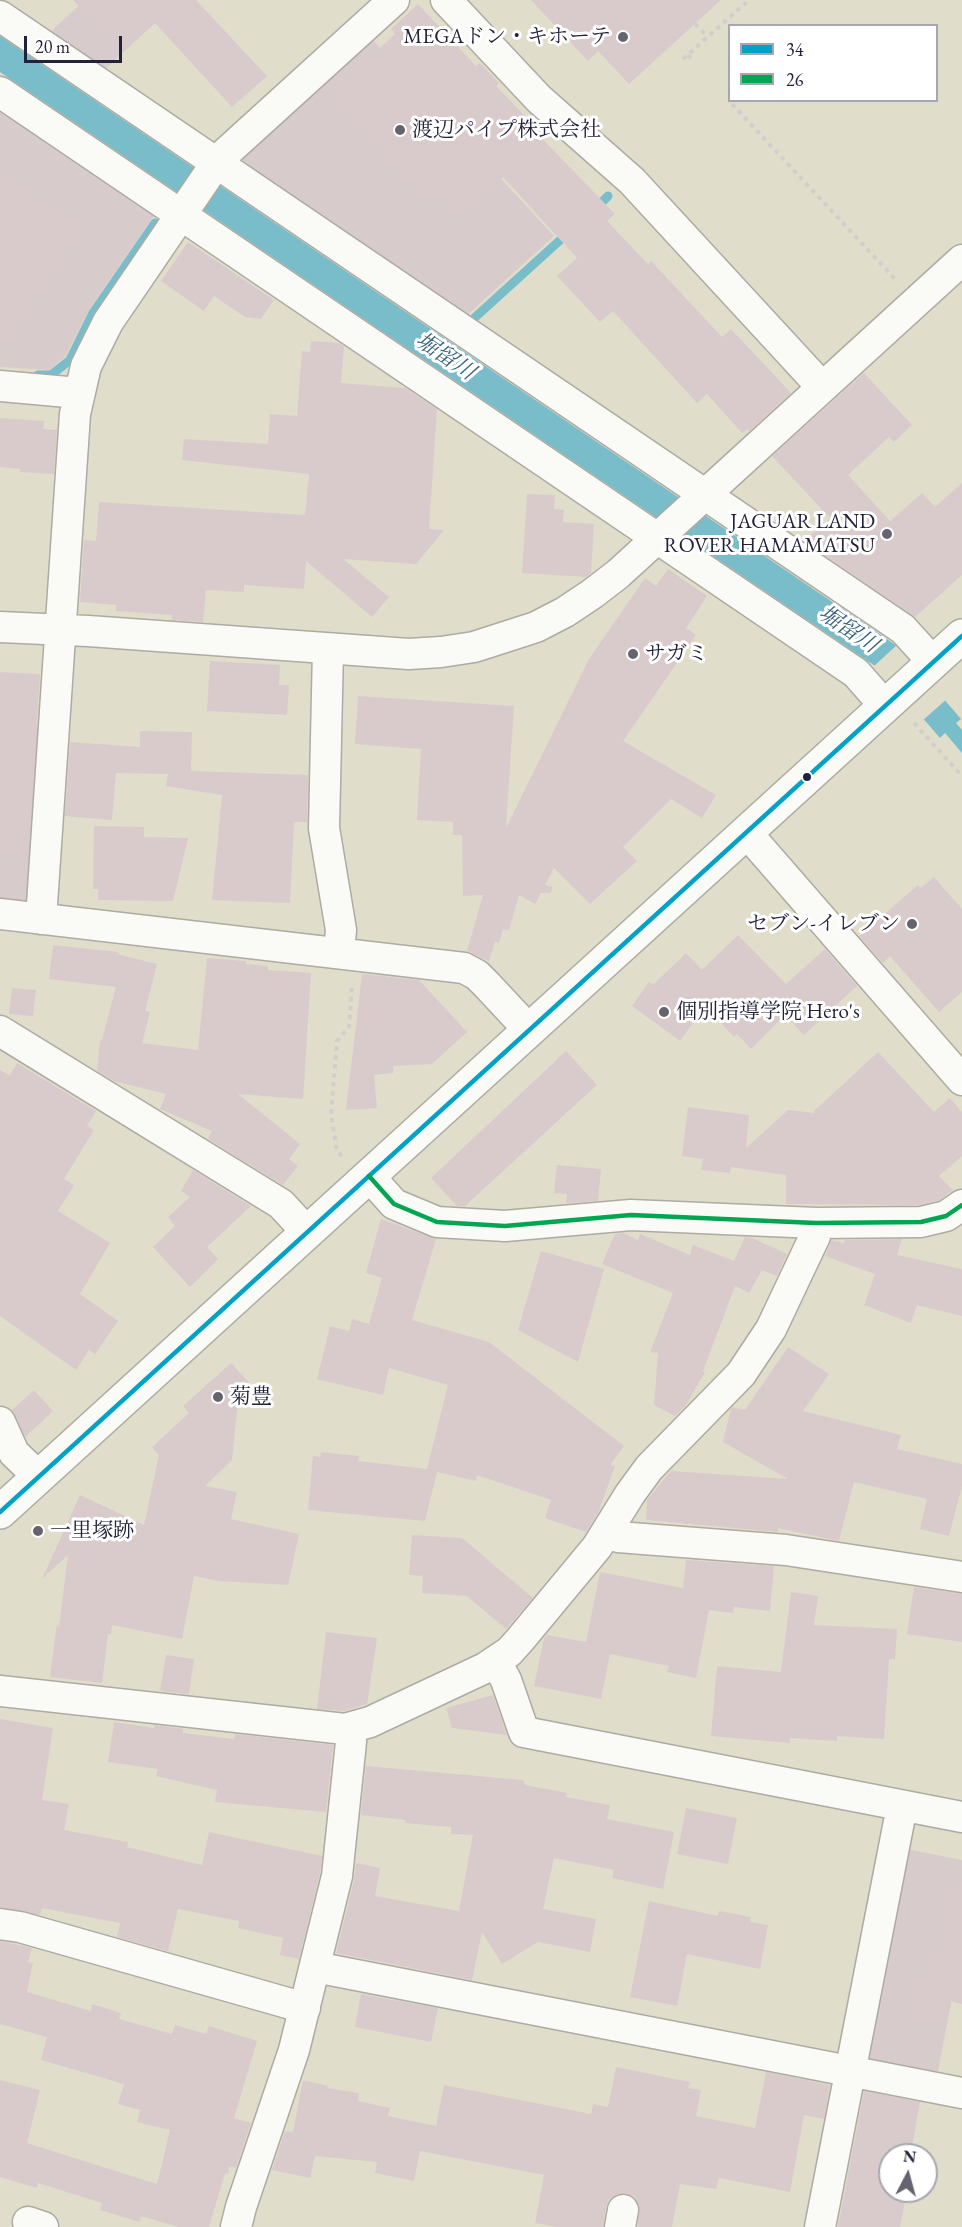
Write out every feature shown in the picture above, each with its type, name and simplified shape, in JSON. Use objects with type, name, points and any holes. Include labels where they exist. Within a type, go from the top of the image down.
[{"type":"highway","points":[[0,1512],[307,1232],[357,1168],[529,1030],[746,832],[898,707],[928,666],[962,636]]},
{"type":"street","points":[[41,919],[75,414],[86,366],[108,322],[214,167],[394,0]]},
{"type":"street","points":[[446,0],[539,99],[632,181],[822,387]]},
{"type":"street","points":[[0,16],[214,167],[701,498],[903,629],[928,666]]},
{"type":"street","points":[[0,92],[183,211],[660,535],[856,673],[898,707]]},
{"type":"street","points":[[0,627],[409,654],[474,647],[505,639],[565,612],[592,594],[916,302],[957,275]]},
{"type":"street","points":[[0,386],[79,393]]},
{"type":"street","points":[[328,649],[324,828],[347,953]]},
{"type":"street","points":[[746,832],[956,1059]]},
{"type":"street","points":[[0,914],[464,968],[477,975],[529,1030]]},
{"type":"street","points":[[0,1031],[281,1204],[307,1232]]},
{"type":"street","points":[[357,1168],[394,1204],[437,1222],[505,1226],[631,1215],[816,1223],[934,1220],[946,1216],[962,1204]]},
{"type":"street","points":[[0,1691],[349,1728],[370,1722],[496,1662],[519,1641],[609,1530],[639,1480],[741,1374],[771,1329],[815,1236],[816,1223]]},
{"type":"street","points":[[0,1422],[14,1453],[39,1477]]},
{"type":"street","points":[[609,1530],[618,1536],[786,1550],[962,1576]]},
{"type":"street","points":[[496,1662],[506,1680],[524,1732],[962,1817]]},
{"type":"street","points":[[237,2227],[241,2207],[294,2050],[339,1861],[351,1742],[349,1728]]},
{"type":"street","points":[[820,2227],[902,1806]]},
{"type":"street","points":[[0,1924],[20,1926],[305,2008]]},
{"type":"street","points":[[315,1967],[962,2093]]},
{"type":"path","points":[[683,59],[749,0]]},
{"type":"path","points":[[695,24],[708,37]]},
{"type":"path","points":[[688,55],[692,60]]},
{"type":"path","points":[[732,104],[916,302]]},
{"type":"path","points":[[898,707],[962,776]]},
{"type":"path","points":[[347,953],[349,1027],[337,1041],[332,1114],[337,1151],[357,1168]]},
{"type":"shaded area","points":[[85,0],[180,0],[103,71],[48,34]]},
{"type":"shaded area","points":[[372,39],[554,236],[465,317],[243,167],[243,158]]},
{"type":"shaded area","points":[[0,107],[156,213],[89,310],[66,356],[49,370],[0,367]]},
{"type":"shaded area","points":[[0,726],[40,729],[29,898],[21,904],[0,902]]},
{"type":"shaded area","points":[[906,1849],[962,1860],[962,1957],[960,1957],[936,2081],[864,2067]]},
{"type":"water","name":"堀留川","points":[[0,36],[900,648],[961,719],[956,723],[962,730],[962,753],[945,733],[940,738],[881,670],[0,72]]},
{"type":"pier","points":[[898,644],[948,698],[922,721],[873,667]]},
{"type":"building","points":[[73,0],[196,0],[267,76],[232,107],[154,22],[121,52]]},
{"type":"building","name":"MEGAドン・キホーテ","points":[[531,0],[721,0],[629,84],[598,51],[588,61]]},
{"type":"building","points":[[418,4],[476,66],[480,63],[499,83],[496,86],[532,123],[529,125],[615,214],[607,221],[648,264],[651,261],[722,337],[731,329],[791,393],[749,431],[747,429],[742,433],[707,394],[697,403],[613,311],[600,322],[557,276],[577,258],[503,177],[456,221],[435,198],[427,205],[328,96],[395,34],[391,29]]},
{"type":"building","points":[[0,170],[85,228],[0,352]]},
{"type":"building","points":[[188,242],[274,300],[261,319],[245,317],[214,296],[204,311],[161,281]]},
{"type":"building","points":[[311,341],[339,343],[344,346],[341,383],[405,388],[437,409],[429,529],[444,530],[416,564],[343,559],[389,597],[372,617],[306,561],[304,589],[244,585],[244,592],[206,590],[203,622],[172,620],[172,615],[116,611],[116,605],[80,602],[84,540],[96,541],[99,502],[305,515],[309,474],[182,460],[184,439],[268,444],[270,414],[297,416],[302,351],[310,352]]},
{"type":"building","name":"JAGUAR LAND ROVER HAMAMATSU","points":[[864,373],[912,425],[894,442],[889,437],[848,475],[890,521],[922,493],[935,507],[962,483],[962,575],[915,617],[804,541],[830,518],[772,456]]},
{"type":"building","points":[[0,418],[44,421],[43,429],[57,430],[54,474],[20,472],[20,469],[0,467]]},
{"type":"building","points":[[527,494],[555,495],[554,509],[564,510],[563,522],[594,524],[591,573],[586,577],[522,573]]},
{"type":"building","points":[[668,569],[707,596],[686,628],[696,635],[623,741],[716,795],[702,818],[671,799],[623,847],[637,861],[590,904],[554,868],[545,885],[552,887],[551,893],[541,893],[535,904],[519,895],[509,930],[503,929],[499,943],[495,941],[489,961],[467,951],[483,895],[463,896],[462,835],[453,835],[453,822],[417,820],[421,749],[355,744],[358,696],[514,706],[506,828],[589,659],[645,578],[656,586]]},
{"type":"building","points":[[210,661],[280,665],[279,685],[289,685],[287,715],[207,711]]},
{"type":"building","points":[[0,672],[40,674],[28,855],[0,853]]},
{"type":"building","points":[[140,731],[192,732],[191,771],[308,775],[307,822],[294,822],[290,903],[212,900],[222,795],[166,786],[168,774],[116,773],[112,820],[65,816],[70,742],[140,747]]},
{"type":"building","points":[[94,826],[144,827],[144,837],[188,838],[173,901],[98,900],[98,889],[93,889]]},
{"type":"building","points":[[934,877],[962,909],[962,992],[939,1012],[890,956],[883,963],[859,936],[918,885],[921,888]]},
{"type":"building","points":[[738,935],[786,984],[825,949],[857,986],[804,1035],[785,1015],[751,1049],[737,1034],[734,1037],[705,1006],[680,1041],[632,1006],[649,982],[653,985],[686,953],[702,970]]},
{"type":"building","points":[[53,945],[118,952],[117,954],[157,964],[145,1011],[150,1012],[142,1043],[198,1050],[207,958],[246,961],[246,964],[268,966],[268,970],[311,973],[303,1099],[238,1094],[300,1144],[289,1159],[298,1166],[283,1185],[208,1139],[212,1131],[160,1109],[166,1094],[114,1081],[97,1071],[100,1040],[102,1040],[116,987],[49,979]]},
{"type":"building","points":[[362,974],[419,980],[467,1032],[432,1064],[393,1066],[393,1073],[374,1075],[377,1108],[346,1110]]},
{"type":"building","points":[[12,988],[36,990],[33,1016],[9,1014]]},
{"type":"building","points":[[566,1051],[597,1085],[465,1206],[457,1206],[431,1178]]},
{"type":"building","points":[[878,1052],[934,1112],[950,1098],[962,1112],[962,1156],[939,1176],[953,1190],[939,1200],[919,1205],[786,1204],[786,1175],[731,1167],[730,1173],[701,1170],[703,1159],[682,1156],[688,1107],[749,1115],[746,1148],[788,1110],[815,1113],[814,1111]]},
{"type":"building","points":[[17,1063],[96,1111],[87,1126],[94,1130],[64,1179],[74,1185],[58,1211],[110,1243],[80,1294],[118,1321],[95,1354],[89,1350],[76,1370],[0,1316],[0,1070],[10,1075]]},
{"type":"building","points":[[557,1165],[601,1169],[598,1201],[566,1203],[567,1194],[554,1193]]},
{"type":"building","points":[[193,1170],[251,1206],[207,1247],[218,1259],[190,1287],[153,1247],[175,1226],[168,1217],[190,1197],[181,1191]]},
{"type":"building","points":[[381,1219],[436,1239],[412,1320],[489,1342],[624,1446],[610,1465],[615,1466],[598,1513],[586,1532],[545,1518],[551,1500],[477,1475],[476,1481],[437,1472],[425,1521],[308,1510],[313,1456],[320,1457],[321,1452],[359,1456],[358,1461],[427,1469],[448,1385],[389,1368],[383,1395],[317,1379],[330,1326],[349,1331],[352,1319],[369,1324],[382,1278],[366,1273]]},
{"type":"building","points":[[623,1233],[638,1240],[640,1234],[690,1255],[693,1245],[734,1261],[745,1237],[787,1254],[777,1276],[762,1270],[749,1293],[735,1286],[703,1371],[705,1372],[686,1405],[675,1416],[654,1405],[658,1353],[650,1352],[673,1293],[602,1264],[615,1234]]},
{"type":"building","points":[[902,1239],[897,1255],[962,1269],[962,1316],[917,1305],[911,1323],[864,1305],[875,1274],[825,1256],[831,1240],[844,1243],[845,1240]]},
{"type":"building","points":[[541,1251],[604,1269],[578,1362],[518,1330]]},
{"type":"building","points":[[788,1347],[829,1374],[803,1411],[901,1435],[897,1449],[962,1464],[962,1486],[949,1536],[920,1529],[927,1499],[854,1482],[839,1541],[778,1528],[778,1532],[646,1520],[647,1500],[671,1471],[788,1479],[723,1442],[732,1407],[745,1410]]},
{"type":"building","points":[[231,1363],[253,1387],[238,1401],[232,1460],[205,1486],[237,1492],[231,1519],[299,1534],[288,1585],[219,1581],[194,1576],[182,1639],[112,1625],[111,1634],[108,1634],[102,1683],[50,1677],[68,1555],[42,1579],[80,1495],[144,1525],[159,1455],[152,1447],[189,1413],[183,1406]]},
{"type":"building","points":[[34,1390],[53,1411],[25,1437],[12,1410]]},
{"type":"building","points":[[412,1535],[462,1538],[533,1598],[506,1629],[467,1596],[422,1593],[423,1576],[409,1575]]},
{"type":"building","points":[[686,1560],[774,1566],[770,1611],[734,1607],[733,1613],[709,1610],[696,1678],[667,1672],[669,1666],[610,1654],[601,1699],[534,1686],[544,1638],[547,1635],[586,1642],[600,1572],[683,1588]]},
{"type":"building","points":[[914,1587],[962,1594],[962,1642],[907,1634]]},
{"type":"building","points":[[791,1592],[818,1596],[814,1625],[897,1629],[895,1659],[889,1659],[884,1739],[837,1736],[837,1741],[790,1738],[790,1743],[711,1736],[717,1666],[781,1672]]},
{"type":"building","points":[[326,1632],[377,1638],[367,1704],[344,1711],[317,1709]]},
{"type":"building","points":[[166,1655],[194,1659],[189,1694],[160,1691]]},
{"type":"building","points":[[493,1695],[507,1735],[452,1728],[446,1708]]},
{"type":"building","points":[[0,1719],[53,1728],[42,1800],[69,1804],[64,1830],[128,1842],[127,1847],[202,1865],[209,1832],[322,1856],[299,1959],[280,1955],[283,1938],[238,1928],[239,1921],[178,1909],[168,1951],[117,1937],[120,1923],[42,1908],[40,1915],[0,1907]]},
{"type":"building","points":[[114,1722],[154,1728],[155,1725],[183,1729],[183,1733],[234,1739],[235,1734],[333,1745],[326,1812],[215,1802],[217,1790],[156,1776],[158,1769],[108,1762]]},
{"type":"building","points":[[366,1766],[523,1780],[525,1785],[567,1793],[566,1797],[610,1805],[607,1819],[674,1832],[663,1889],[612,1878],[614,1870],[554,1858],[543,1909],[596,1919],[590,1952],[538,1942],[502,1964],[482,1932],[472,1980],[336,1953],[356,1863],[380,1868],[375,1896],[459,1911],[473,1835],[451,1834],[451,1827],[405,1823],[405,1820],[361,1815]]},
{"type":"building","points":[[686,1808],[737,1818],[728,1864],[677,1854]]},
{"type":"building","points":[[949,1883],[962,1884],[962,2004],[950,2001],[945,2027],[902,2019],[911,1974],[931,1977]]},
{"type":"building","points":[[649,1901],[718,1916],[719,1911],[751,1917],[750,1922],[768,1925],[760,1969],[687,1954],[677,2006],[630,1997]]},
{"type":"building","points":[[0,1941],[32,1948],[28,1962],[33,1963],[27,1992],[91,2011],[92,2004],[121,2013],[119,2019],[172,2034],[175,2025],[206,2034],[209,2026],[257,2041],[234,2118],[251,2123],[236,2168],[229,2166],[228,2174],[225,2173],[209,2227],[178,2227],[141,2216],[140,2222],[100,2210],[102,2203],[38,2183],[37,2188],[0,2177],[0,2080],[40,2090],[27,2143],[157,2184],[170,2130],[137,2122],[140,2110],[118,2104],[124,2084],[41,2060],[47,2037],[0,2024]]},
{"type":"building","points":[[361,1994],[438,2008],[431,2042],[355,2027]]},
{"type":"building","points":[[616,2067],[690,2082],[688,2088],[701,2090],[696,2116],[755,2128],[766,2072],[830,2085],[824,2119],[804,2115],[790,2192],[719,2178],[716,2189],[680,2184],[672,2227],[638,2227],[639,2205],[634,2196],[625,2193],[617,2194],[609,2199],[603,2227],[557,2227],[535,2223],[544,2175],[420,2151],[414,2181],[375,2173],[377,2162],[315,2156],[310,2178],[272,2170],[285,2131],[293,2132],[303,2080],[328,2086],[327,2088],[359,2093],[358,2101],[390,2108],[388,2116],[436,2126],[444,2085],[591,2114],[593,2104],[608,2107]]},
{"type":"building","points":[[864,2091],[920,2102],[913,2143],[878,2143],[878,2203],[905,2203],[900,2227],[838,2227]]},
{"type":"waterway","points":[[595,209],[608,196]]},
{"type":"waterway","points":[[38,375],[51,375],[70,360],[93,313],[155,223]]},
{"type":"waterway","points":[[471,321],[569,232]]},
{"type":"transit line","name":"34","points":[[0,1512],[962,636]]},
{"type":"transit line","name":"26","points":[[369,1176],[394,1204],[437,1222],[505,1226],[631,1215],[816,1223],[921,1222],[946,1216],[962,1205]]},
{"type":"place","name":"MEGAドン・キホーテ","points":[[623,37]]},
{"type":"place","name":"渡辺パイプ株式会社","points":[[400,130]]},
{"type":"place","name":"JAGUAR LAND ROVER HAMAMATSU","points":[[887,534]]},
{"type":"place","name":"サガミ","points":[[633,654]]},
{"type":"place","name":"セブン-イレブン","points":[[912,924]]},
{"type":"place","name":"個別指導学院 Hero's","points":[[664,1012]]},
{"type":"place","name":"菊豊","points":[[218,1397]]},
{"type":"place","name":"一里塚跡","points":[[38,1531]]}]
